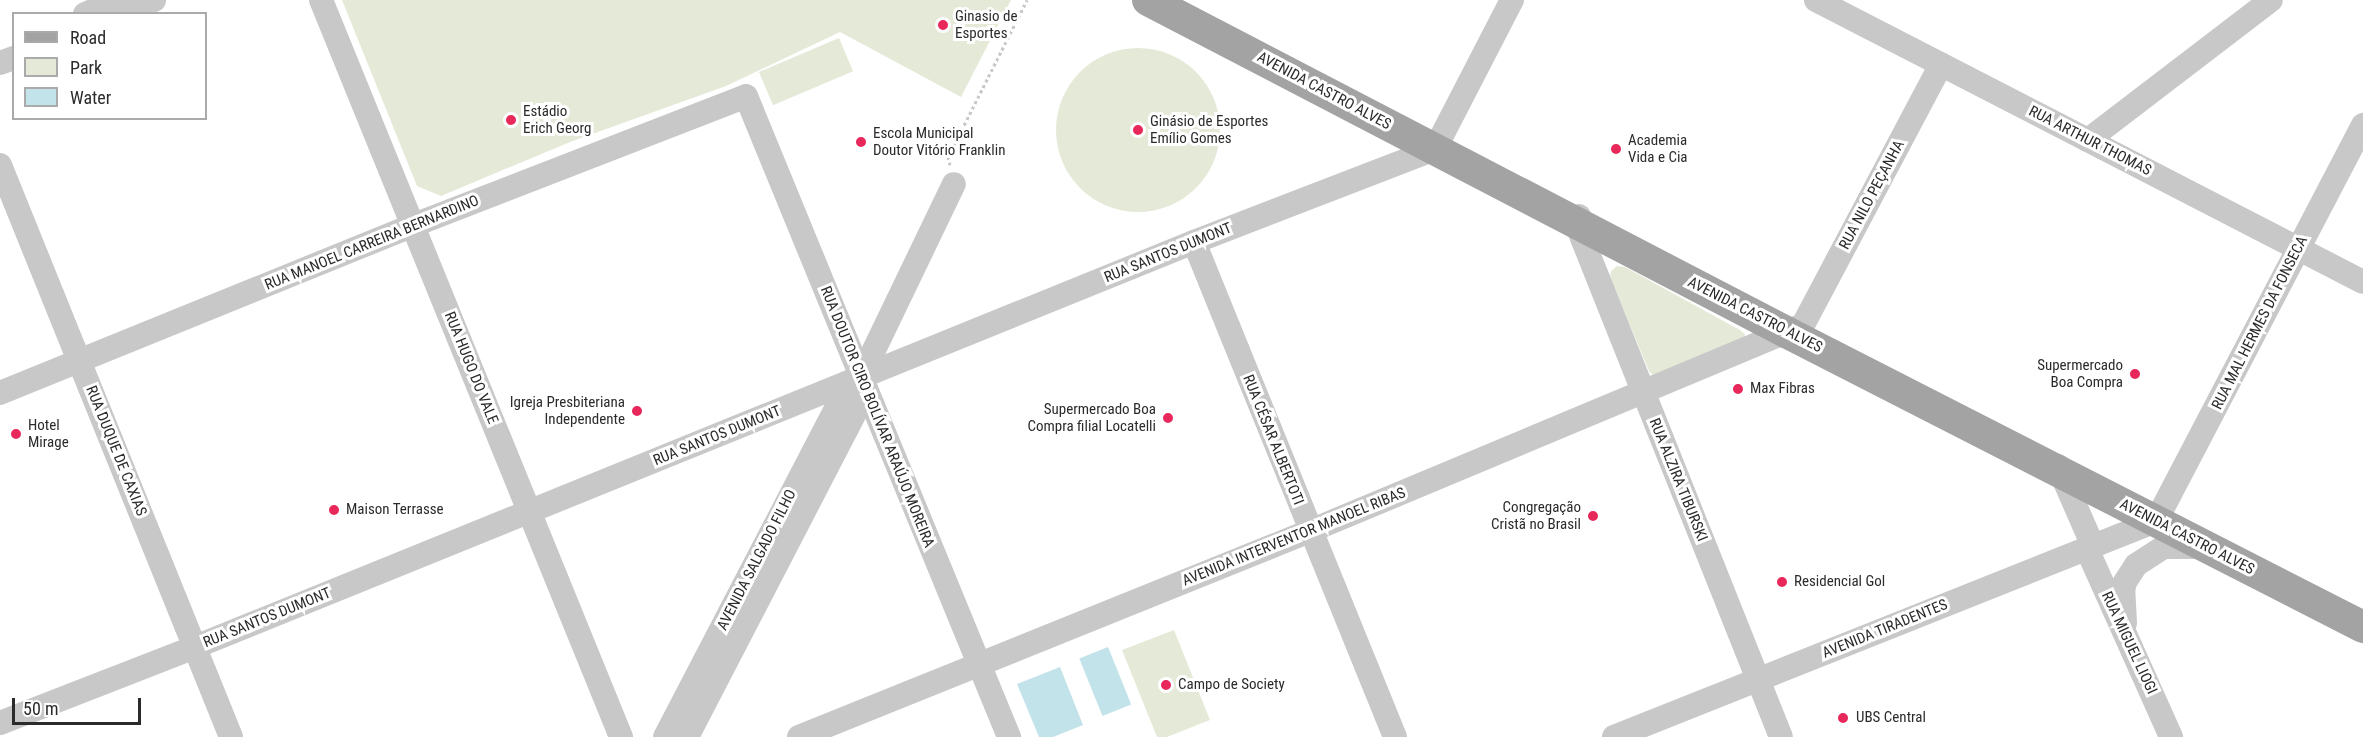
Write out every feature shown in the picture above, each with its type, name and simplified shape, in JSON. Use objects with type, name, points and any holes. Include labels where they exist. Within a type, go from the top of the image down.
[{"type":"main road","name":"AVENIDA CASTRO ALVES","points":[[1148,0],[1218,30],[2311,593],[2363,627]]},
{"type":"main road","name":"AVENIDA CASTRO ALVES","points":[[1174,0],[1218,30]]},
{"type":"main road","name":"AVENIDA CASTRO ALVES","points":[[2159,516],[2210,548],[2311,593],[2363,613]]},
{"type":"street","points":[[90,12],[118,0]]},
{"type":"street","points":[[126,12],[154,0]]},
{"type":"street","name":"RUA HUGO DO VALE","points":[[321,0],[621,737]]},
{"type":"street","points":[[1438,144],[1512,0]]},
{"type":"street","name":"RUA ARTHUR THOMAS","points":[[1816,0],[2363,282]]},
{"type":"street","points":[[2088,140],[2271,0]]},
{"type":"street","name":"RUA NILO PEÇANHA","points":[[1795,329],[1941,64]]},
{"type":"street","name":"RUA MANOEL CARREIRA BERNARDINO","points":[[0,393],[414,225],[746,96]]},
{"type":"street","name":"RUA DOUTOR CIRO BOLÍVAR ARAÚJO MOREIRA","points":[[746,96],[859,384],[1009,737]]},
{"type":"street","name":"RUA MAL HERMES DA FONSECA","points":[[2159,516],[2363,125]]},
{"type":"street","name":"RUA SANTOS DUMONT","points":[[0,723],[529,512],[859,384],[1194,242],[1438,144]]},
{"type":"street","name":"RUA DUQUE DE CAXIAS","points":[[0,165],[231,737]]},
{"type":"street","name":"AVENIDA SALGADO FILHO","points":[[665,737],[741,612],[859,384],[954,184]]},
{"type":"street","name":"RUA ALZIRA TIBURSKI","points":[[1579,217],[1644,393],[1781,737]]},
{"type":"street","name":"RUA CÉSAR ALBERTOTI","points":[[1194,242],[1395,737]]},
{"type":"street","name":"AVENIDA INTERVENTOR MANOEL RIBAS","points":[[800,737],[1310,531],[1795,329]]},
{"type":"street","name":"RUA MIGUEL LIOGI","points":[[2058,464],[2113,612],[2126,631],[2171,737]]},
{"type":"street","name":"AVENIDA TIRADENTES","points":[[1614,737],[2090,548],[2159,516]]},
{"type":"street","points":[[2126,631],[2123,590],[2125,582],[2136,565],[2154,551],[2164,547],[2183,545],[2210,548]]},
{"type":"street","name":"AVENIDA SALGADO FILHO","points":[[687,737],[741,612]]},
{"type":"path","points":[[954,184],[948,157],[1027,0]]},
{"type":"green space","name":"Estádio Erich Georg","points":[[342,0],[1011,0],[961,97],[840,32],[726,86],[570,142],[441,196],[417,186]]},
{"type":"green space","points":[[839,38],[853,71],[773,105],[759,72]]},
{"type":"green space","name":"Ginásio de Esportes Emílio Gomes","points":[[1138,48],[1169,54],[1196,72],[1214,99],[1220,130],[1214,161],[1196,188],[1169,206],[1138,212],[1107,206],[1080,188],[1062,161],[1056,130],[1062,99],[1080,72],[1107,54]]},
{"type":"green space","points":[[1617,266],[1625,267],[1740,330],[1745,334],[1744,339],[1654,376],[1649,371],[1610,278],[1611,271]]},
{"type":"green space","name":"Campo de Society","points":[[1174,630],[1210,720],[1167,737],[1157,737],[1122,650]]},
{"type":"water","points":[[1108,647],[1131,704],[1102,716],[1079,659]]},
{"type":"water","points":[[1060,667],[1083,725],[1053,737],[1039,737],[1017,684]]},
{"type":"place","name":"Ginasio de Esportes","points":[[943,25]]},
{"type":"place","name":"Estádio Erich Georg","points":[[511,120]]},
{"type":"place","name":"Ginásio de Esportes Emílio Gomes","points":[[1138,130]]},
{"type":"place","name":"Escola Municipal Doutor Vitório Franklin","points":[[861,142]]},
{"type":"place","name":"Academia Vida e Cia","points":[[1616,149]]},
{"type":"place","name":"Supermercado Boa Compra","points":[[2135,374]]},
{"type":"place","name":"Max Fibras","points":[[1738,389]]},
{"type":"place","name":"Igreja Presbiteriana Independente","points":[[637,411]]},
{"type":"place","name":"Supermercado Boa Compra filial Locatelli","points":[[1168,418]]},
{"type":"place","name":"Hotel Mirage","points":[[16,434]]},
{"type":"place","name":"Maison Terrasse","points":[[334,510]]},
{"type":"place","name":"Congregação Cristã no Brasil","points":[[1593,516]]},
{"type":"place","name":"Residencial Gol","points":[[1782,582]]},
{"type":"place","name":"Campo de Society","points":[[1166,685]]},
{"type":"place","name":"UBS Central","points":[[1843,718]]}]
